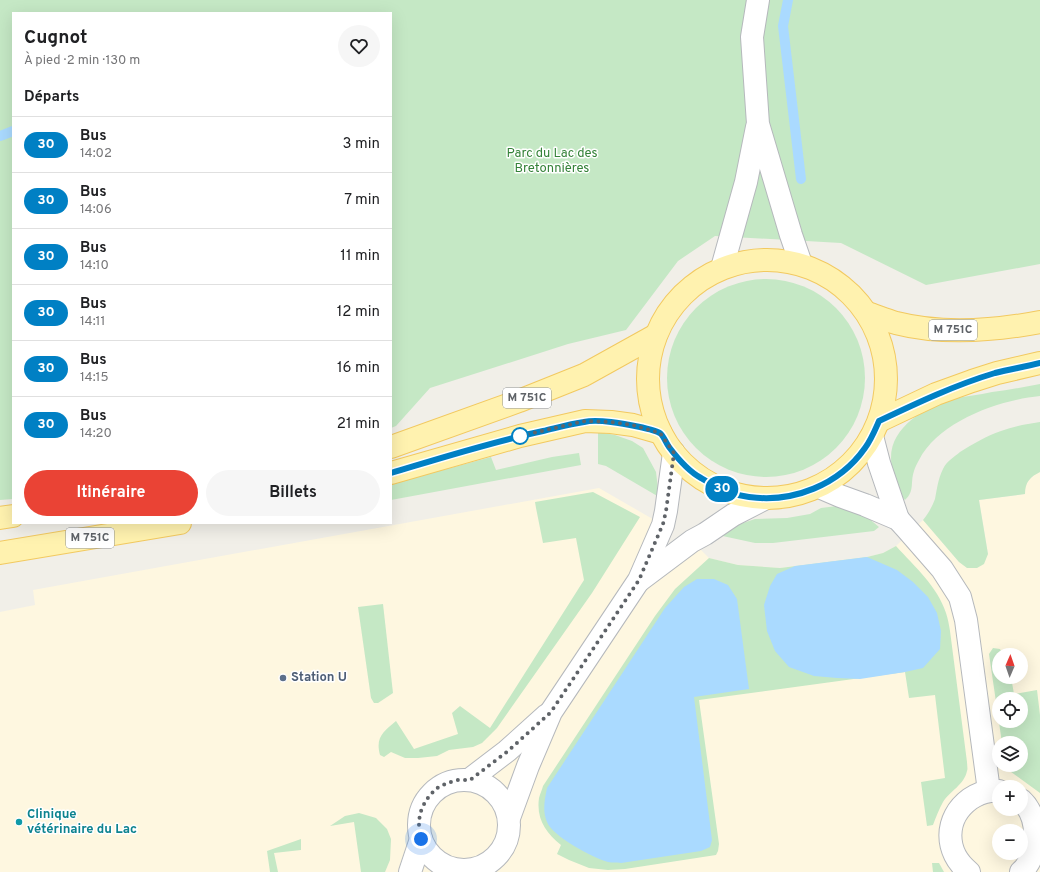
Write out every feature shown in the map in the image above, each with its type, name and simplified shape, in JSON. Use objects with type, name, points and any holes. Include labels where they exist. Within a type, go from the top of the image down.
[{"type":"main road","points":[[782,260],[801,264],[827,275],[838,283],[858,301],[867,313],[876,329],[883,347],[887,384],[885,403],[876,429],[866,447],[850,466],[840,474],[819,487],[793,496],[766,498],[748,497],[715,486],[699,478],[674,453],[660,433],[654,418],[648,385],[648,368],[651,351],[656,335],[663,321],[682,295],[694,284],[722,268],[748,261],[782,260]]},
{"type":"main road","name":"M 751C","points":[[867,313],[896,323],[934,330],[978,330],[1040,322]]},
{"type":"main road","name":"M 751C","points":[[392,447],[519,401],[584,374],[656,335]]},
{"type":"main road","points":[[876,429],[936,394],[997,373],[1040,363]]},
{"type":"main road","points":[[392,473],[520,436],[585,421],[611,422],[632,425],[660,433]]},
{"type":"main road","points":[[0,518],[12,516]]},
{"type":"main road","name":"M 751C","points":[[0,553],[174,524]]},
{"type":"street","points":[[758,0],[752,36],[758,124],[801,264]]},
{"type":"street","points":[[722,268],[746,182],[758,124]]},
{"type":"street","points":[[876,429],[879,463],[898,519],[942,569],[960,597],[966,620],[992,780]]},
{"type":"street","points":[[508,818],[551,712],[639,580],[663,524],[674,453]]},
{"type":"street","points":[[819,487],[898,519]]},
{"type":"street","points":[[639,580],[692,541],[733,515],[766,498]]},
{"type":"street","points":[[470,780],[508,751],[551,712]]},
{"type":"street","points":[[458,780],[470,780],[483,784],[495,793],[504,804],[508,818],[508,834],[503,848],[495,858],[472,871],[448,867],[436,860],[427,851],[421,839],[419,829],[421,811],[430,795],[437,788],[458,780]]},
{"type":"street","points":[[969,872],[954,856],[950,842],[950,828],[955,815],[964,803],[976,795],[992,791]]},
{"type":"street","points":[[1021,872],[1035,857],[1040,844],[1040,829],[1036,816],[1028,804]]},
{"type":"street","points":[[410,872],[421,839]]},
{"type":"shaded area","points":[[1040,472],[1040,872],[0,872],[0,612],[35,605],[33,590],[599,488],[663,525],[640,579],[692,541],[709,558],[738,565],[780,568],[867,557],[883,553],[896,546],[923,520],[959,562],[988,554],[979,500],[1025,494],[1025,487],[1028,481]]},
{"type":"green space","name":"Parc du Lac des Bretonnières","points":[[0,0],[1040,0],[1040,264],[926,285],[841,243],[715,236],[678,261],[626,330],[568,344],[430,388],[396,426],[392,428],[392,12],[12,12],[12,499],[0,500]]},
{"type":"green space","points":[[756,279],[776,279],[804,286],[829,301],[843,315],[858,340],[865,368],[865,388],[858,416],[843,441],[829,455],[804,470],[795,473],[776,477],[756,477],[728,470],[703,455],[689,441],[674,416],[671,407],[667,388],[667,368],[674,340],[689,315],[703,301],[728,286],[737,283]]},
{"type":"green space","points":[[1040,384],[1040,396],[1007,402],[989,408],[955,424],[941,434],[928,446],[919,460],[914,470],[911,490],[908,497],[905,500],[900,494],[893,478],[891,458],[897,436],[903,427],[932,407],[953,399]]},
{"type":"green space","points":[[1040,422],[1040,472],[1029,480],[1026,486],[1025,494],[979,500],[988,554],[984,564],[977,568],[967,568],[959,562],[923,520],[935,499],[944,466],[960,452],[995,433],[1025,424]]},
{"type":"green space","points":[[598,432],[615,435],[632,441],[643,448],[656,472],[659,497],[606,466],[598,464]]},
{"type":"green space","points":[[579,453],[581,465],[392,500],[392,484],[491,457],[496,470],[552,457]]},
{"type":"green space","points":[[593,492],[640,517],[592,593],[497,728],[482,743],[473,747],[449,750],[437,756],[405,758],[391,752],[384,757],[380,755],[380,739],[384,731],[396,721],[414,749],[458,734],[452,713],[460,706],[490,728],[584,580],[576,538],[543,543],[535,502]]},
{"type":"green space","points":[[837,506],[867,517],[879,527],[874,531],[773,543],[755,543],[718,535],[734,526],[755,519],[787,518],[810,514],[821,508]]},
{"type":"green space","points":[[896,546],[925,577],[937,594],[946,613],[950,631],[967,769],[963,780],[943,802],[933,825],[927,826],[921,782],[945,778],[935,695],[909,698],[905,672],[699,700],[719,844],[716,855],[625,869],[608,870],[589,868],[557,854],[561,845],[551,836],[543,825],[539,813],[539,798],[543,786],[655,616],[675,589],[709,558],[738,565],[780,568],[867,557],[883,553]]},
{"type":"green space","points":[[383,604],[393,693],[378,703],[374,703],[371,698],[358,607]]},
{"type":"green space","points":[[992,650],[992,675],[989,654]]},
{"type":"green space","points":[[993,684],[1012,684],[1014,692],[995,692]]},
{"type":"green space","points":[[1037,690],[1040,715],[1040,793],[1028,784],[1028,780],[1022,780],[1011,772],[1028,772],[1028,736],[1001,736],[1000,728],[1028,728],[1028,692],[1026,692]]},
{"type":"green space","points":[[359,813],[376,818],[387,829],[391,839],[390,860],[385,872],[361,872],[354,822],[330,826],[345,816]]},
{"type":"green space","points":[[301,839],[301,850],[274,853],[278,872],[270,872],[267,851]]},
{"type":"green space","points":[[932,863],[939,863],[944,872],[933,872]]},
{"type":"water","points":[[867,557],[897,570],[913,582],[928,597],[937,613],[941,631],[940,649],[923,668],[860,679],[814,676],[789,667],[775,651],[767,631],[764,605],[770,586],[777,574],[795,566]]},
{"type":"water","points":[[697,579],[714,579],[728,585],[737,599],[749,689],[694,697],[712,840],[710,847],[701,851],[621,863],[601,860],[574,846],[550,828],[545,818],[544,805],[547,788],[665,608],[684,587]]},
{"type":"waterway","points":[[788,0],[783,26],[801,179]]},
{"type":"waterway","points":[[0,136],[12,131]]},
{"type":"bus line","name":"30","points":[[392,473],[520,436],[585,421],[611,422],[632,425],[660,433],[674,453],[686,466],[699,478],[715,486],[748,497],[780,498],[793,496],[819,487],[850,466],[866,447],[879,421],[936,394],[972,381],[997,373],[1040,363]]},
{"type":"place","name":"Station U","points":[[283,678]]},
{"type":"place","name":"Clinique vétérinaire du Lac","points":[[19,822]]},
{"type":"route","points":[[421,839],[419,829],[421,811],[425,802],[437,788],[458,780],[470,780],[508,751],[551,712],[639,580],[663,524],[674,453],[660,433],[632,425],[611,422],[585,421],[520,436]]}]
